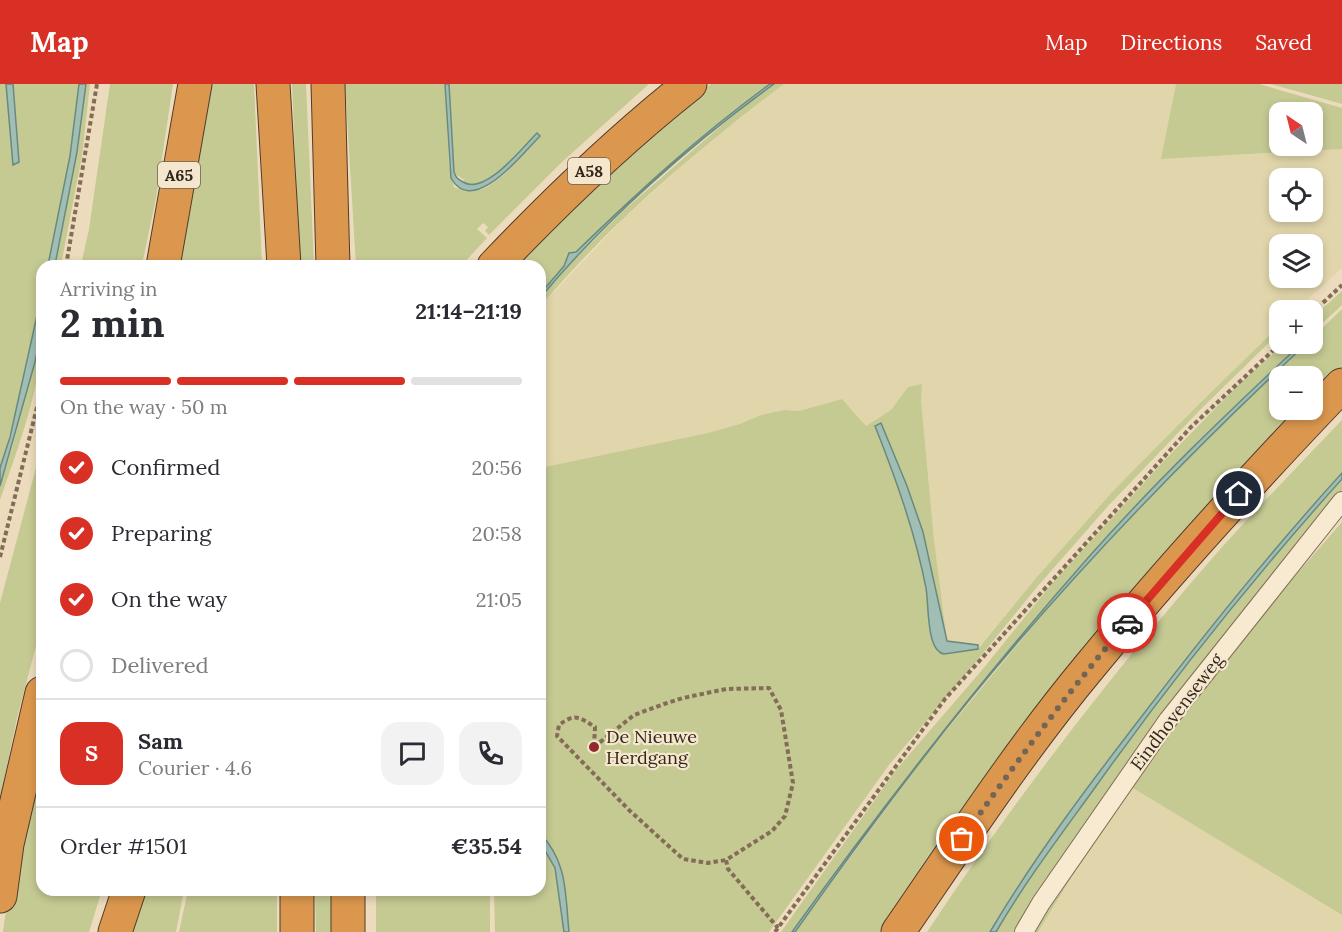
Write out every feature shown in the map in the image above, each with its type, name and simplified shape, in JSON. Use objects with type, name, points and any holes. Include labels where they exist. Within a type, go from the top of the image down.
[{"type":"highway","name":"A65","points":[[164,260],[195,84]]},
{"type":"highway","points":[[273,84],[284,260]]},
{"type":"highway","points":[[328,84],[333,260]]},
{"type":"highway","name":"A58","points":[[500,260],[552,205],[644,120],[690,84]]},
{"type":"highway","points":[[898,932],[1013,765],[1089,667],[1253,478],[1342,385]]},
{"type":"highway","points":[[0,896],[7,844],[36,719]]},
{"type":"highway","points":[[115,932],[127,896]]},
{"type":"highway","points":[[297,896],[297,932]]},
{"type":"highway","points":[[348,896],[348,932]]},
{"type":"street","name":"Eindhovenseweg","points":[[1024,932],[1041,903],[1168,720],[1342,501]]},
{"type":"path","points":[[67,260],[97,84]]},
{"type":"path","points":[[1323,303],[1342,285]]},
{"type":"path","points":[[726,860],[728,869],[777,930],[945,699],[1191,427],[1269,354]]},
{"type":"path","points":[[0,557],[36,411]]},
{"type":"path","points":[[769,688],[781,710],[793,783],[785,816],[772,831],[726,860],[708,863],[683,859],[630,811],[575,756],[557,736],[559,725],[568,718],[579,717],[595,727],[594,747],[634,715],[664,704],[726,689],[769,688]]},
{"type":"shaded area","points":[[784,84],[1176,84],[1162,159],[1269,153],[1269,156],[1323,156],[1323,150],[1342,149],[1342,268],[1323,285],[1323,234],[1269,234],[1269,288],[1320,288],[1307,300],[1269,300],[1269,336],[1114,490],[978,648],[978,645],[947,641],[934,540],[921,400],[922,385],[908,387],[891,410],[866,426],[842,399],[799,411],[784,410],[761,415],[708,433],[546,467],[546,301],[624,218],[697,152]]},
{"type":"shaded area","points":[[1133,788],[1342,915],[1342,932],[1038,932],[1073,875]]},
{"type":"green space","points":[[0,84],[6,84],[13,164],[19,162],[13,84],[79,84],[70,156],[49,260],[36,260],[36,321],[14,419],[0,468]]},
{"type":"green space","points":[[86,84],[90,84],[82,156],[62,260],[56,260],[77,152]]},
{"type":"green space","points":[[110,84],[173,84],[156,198],[143,260],[82,260],[89,229]]},
{"type":"green space","points":[[200,84],[254,84],[262,260],[170,260]]},
{"type":"green space","points":[[292,84],[306,84],[314,260],[300,260]]},
{"type":"green space","points":[[345,84],[445,84],[449,166],[454,187],[479,190],[503,175],[540,136],[537,133],[513,159],[492,177],[472,185],[463,182],[464,180],[457,175],[455,177],[454,172],[449,84],[649,84],[563,161],[489,235],[485,231],[488,227],[483,223],[477,229],[487,238],[467,260],[356,260]]},
{"type":"green space","points":[[711,84],[770,84],[734,110],[576,252],[569,253],[564,266],[546,287],[546,260],[519,260],[663,123]]},
{"type":"green space","points":[[774,84],[784,84],[719,135],[625,217],[546,300],[546,291],[560,274],[623,211],[745,105]]},
{"type":"green space","points":[[1176,84],[1259,84],[1321,102],[1269,102],[1269,153],[1161,159]]},
{"type":"green space","points":[[1271,84],[1342,84],[1342,104]]},
{"type":"green space","points":[[1323,103],[1342,108],[1342,149],[1323,150]]},
{"type":"green space","points":[[1342,291],[1342,305],[1323,323],[1323,308]]},
{"type":"green space","points":[[1342,309],[1342,366],[1323,386],[1323,366],[1282,366],[1295,354],[1323,354],[1323,327]]},
{"type":"green space","points":[[1269,336],[1269,343],[1201,409],[1109,505],[1037,587],[889,765],[769,932],[569,932],[564,880],[556,856],[546,841],[546,467],[708,433],[761,415],[784,410],[799,411],[842,399],[866,426],[891,410],[908,387],[922,384],[921,400],[934,540],[947,641],[923,532],[881,424],[875,426],[918,548],[926,590],[930,633],[939,653],[978,649],[1036,578],[1114,490]]},
{"type":"green space","points":[[36,352],[34,393],[22,437],[0,500],[0,486]]},
{"type":"green space","points":[[1273,354],[1290,354],[1278,366],[1269,366],[1269,374],[1191,449],[1087,559],[935,742],[792,932],[781,932],[896,770],[1050,586],[1163,462],[1235,388]]},
{"type":"green space","points":[[1269,378],[1269,420],[1291,420],[895,909],[880,932],[795,932],[925,756],[1062,591],[1220,424]]},
{"type":"green space","points":[[1342,420],[1342,473],[1184,661],[1134,726],[1041,853],[990,932],[927,932],[1032,782],[1144,639],[1223,546]]},
{"type":"green space","points":[[36,468],[36,646],[17,718],[0,799],[0,603]]},
{"type":"green space","points":[[1342,479],[1342,503],[1017,932],[996,932],[1043,859],[1153,709],[1245,592]]},
{"type":"green space","points":[[1342,522],[1342,915],[1133,788],[1073,875],[1038,932],[1030,932],[1084,847],[1228,653]]},
{"type":"green space","points":[[36,751],[36,896],[100,896],[89,932],[3,932],[11,871]]},
{"type":"green space","points":[[546,852],[555,868],[564,932],[495,932],[494,896],[546,896]]},
{"type":"green space","points":[[140,896],[183,896],[176,932],[128,932]]},
{"type":"green space","points":[[187,896],[277,896],[277,932],[179,932]]},
{"type":"green space","points":[[315,896],[331,896],[331,932],[316,932]]},
{"type":"green space","points":[[376,896],[490,896],[490,932],[376,932]]},
{"type":"water","points":[[6,84],[13,84],[19,162],[13,165]]},
{"type":"water","points":[[79,84],[86,84],[77,152],[56,260],[49,260],[70,156]]},
{"type":"water","points":[[445,84],[449,84],[454,172],[463,182],[472,185],[492,177],[513,159],[537,133],[540,136],[497,178],[484,187],[472,191],[460,188],[451,178]]},
{"type":"water","points":[[770,84],[774,84],[650,184],[592,240],[546,291],[546,287],[564,266],[569,253],[576,252],[670,165]]},
{"type":"water","points":[[36,320],[35,362],[0,486],[0,468],[10,437]]},
{"type":"water","points":[[1290,354],[1295,354],[1283,366],[1278,366]]},
{"type":"water","points":[[1269,374],[1269,379],[1155,492],[1013,648],[924,757],[795,932],[792,932],[935,742],[1010,649],[1112,531],[1218,422]]},
{"type":"water","points":[[881,423],[923,532],[947,641],[978,645],[978,649],[944,654],[934,645],[929,626],[926,588],[911,526],[875,426]]},
{"type":"water","points":[[1342,473],[1342,479],[1245,592],[1183,670],[1043,859],[996,932],[990,932],[1082,795],[1190,653]]},
{"type":"water","points":[[546,840],[556,856],[564,879],[569,932],[564,932],[555,868],[546,852]]},
{"type":"way so far","points":[[962,839],[1013,765],[1089,667],[1127,623]]},
{"type":"place","name":"De Nieuwe Herdgang","points":[[594,747]]},
{"type":"route","points":[[1127,623],[1239,494]]}]
